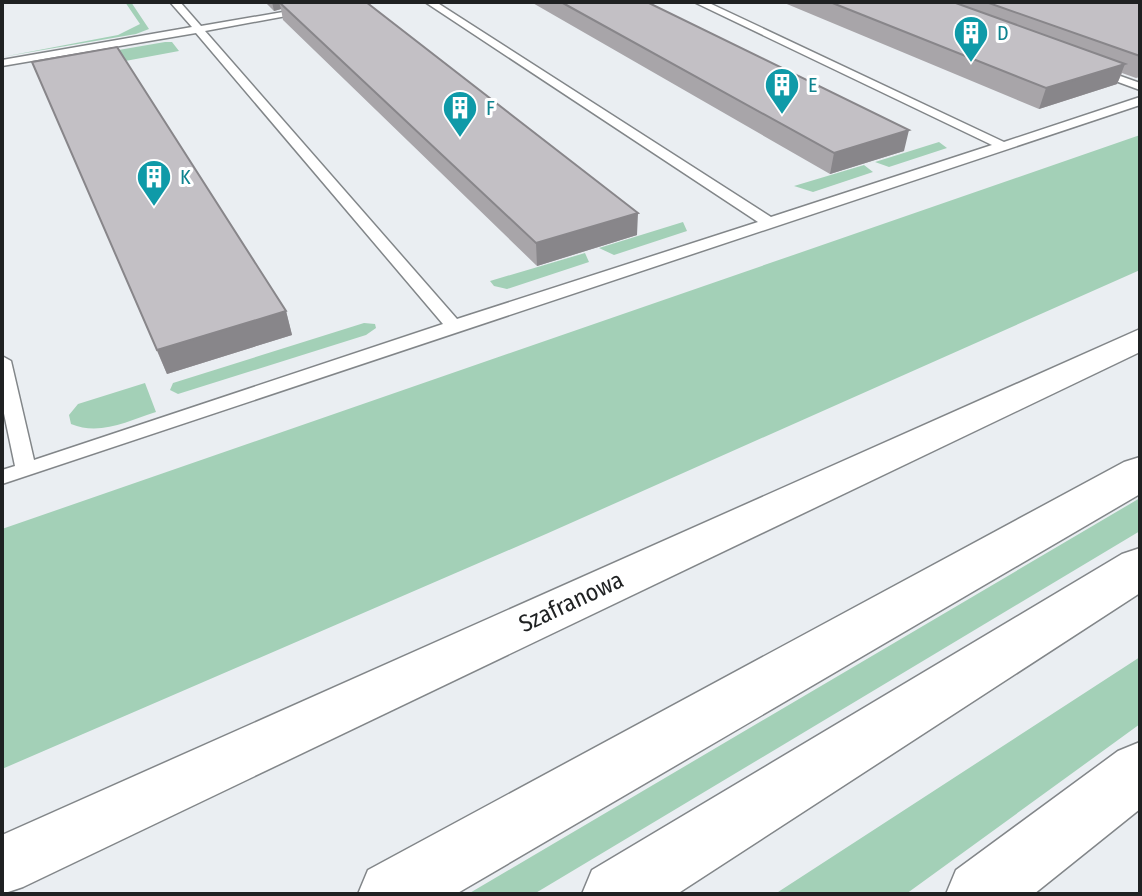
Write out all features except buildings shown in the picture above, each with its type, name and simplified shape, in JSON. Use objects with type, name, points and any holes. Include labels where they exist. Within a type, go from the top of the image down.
[{"type":"main road","points":[[392,894],[1140,473]]},
{"type":"main road","points":[[616,894],[1140,568]]},
{"type":"main road","points":[[980,894],[1140,771]]},
{"type":"street","name":"Szafranowa","points":[[2,866],[1140,339]]},
{"type":"lane","points":[[175,2],[454,326]]},
{"type":"lane","points":[[2,63],[357,2]]},
{"type":"lane","points":[[430,2],[770,223]]},
{"type":"lane","points":[[699,2],[1003,146]]},
{"type":"lane","points":[[1080,64],[1140,87]]},
{"type":"lane","points":[[2,477],[1140,101]]},
{"type":"lane","points":[[2,361],[26,470]]},
{"type":"green space","points":[[125,2],[131,2],[149,29],[136,34],[2,57],[118,35],[140,24]]},
{"type":"green space","points":[[172,42],[179,51],[50,75],[37,74],[34,68],[43,63]]},
{"type":"green space","points":[[1140,135],[1140,270],[546,534],[2,769],[2,529]]},
{"type":"green space","points":[[939,142],[947,148],[889,167],[875,162]]},
{"type":"green space","points":[[864,165],[873,172],[813,192],[794,186]]},
{"type":"green space","points":[[683,222],[687,231],[614,255],[599,248]]},
{"type":"green space","points":[[585,253],[589,262],[507,289],[494,286],[490,281]]},
{"type":"green space","points":[[364,323],[375,324],[376,328],[366,335],[178,394],[170,390],[173,383]]},
{"type":"green space","points":[[145,383],[156,412],[103,428],[71,424],[69,415],[78,404]]},
{"type":"green space","points":[[1140,498],[1140,531],[534,894],[468,894]]},
{"type":"green space","points":[[1140,657],[1140,724],[906,894],[775,894]]},
{"type":"place","name":"D","points":[[971,64]]},
{"type":"place","name":"E","points":[[782,116]]},
{"type":"place","name":"F","points":[[460,139]]},
{"type":"place","name":"K","points":[[154,208]]}]
